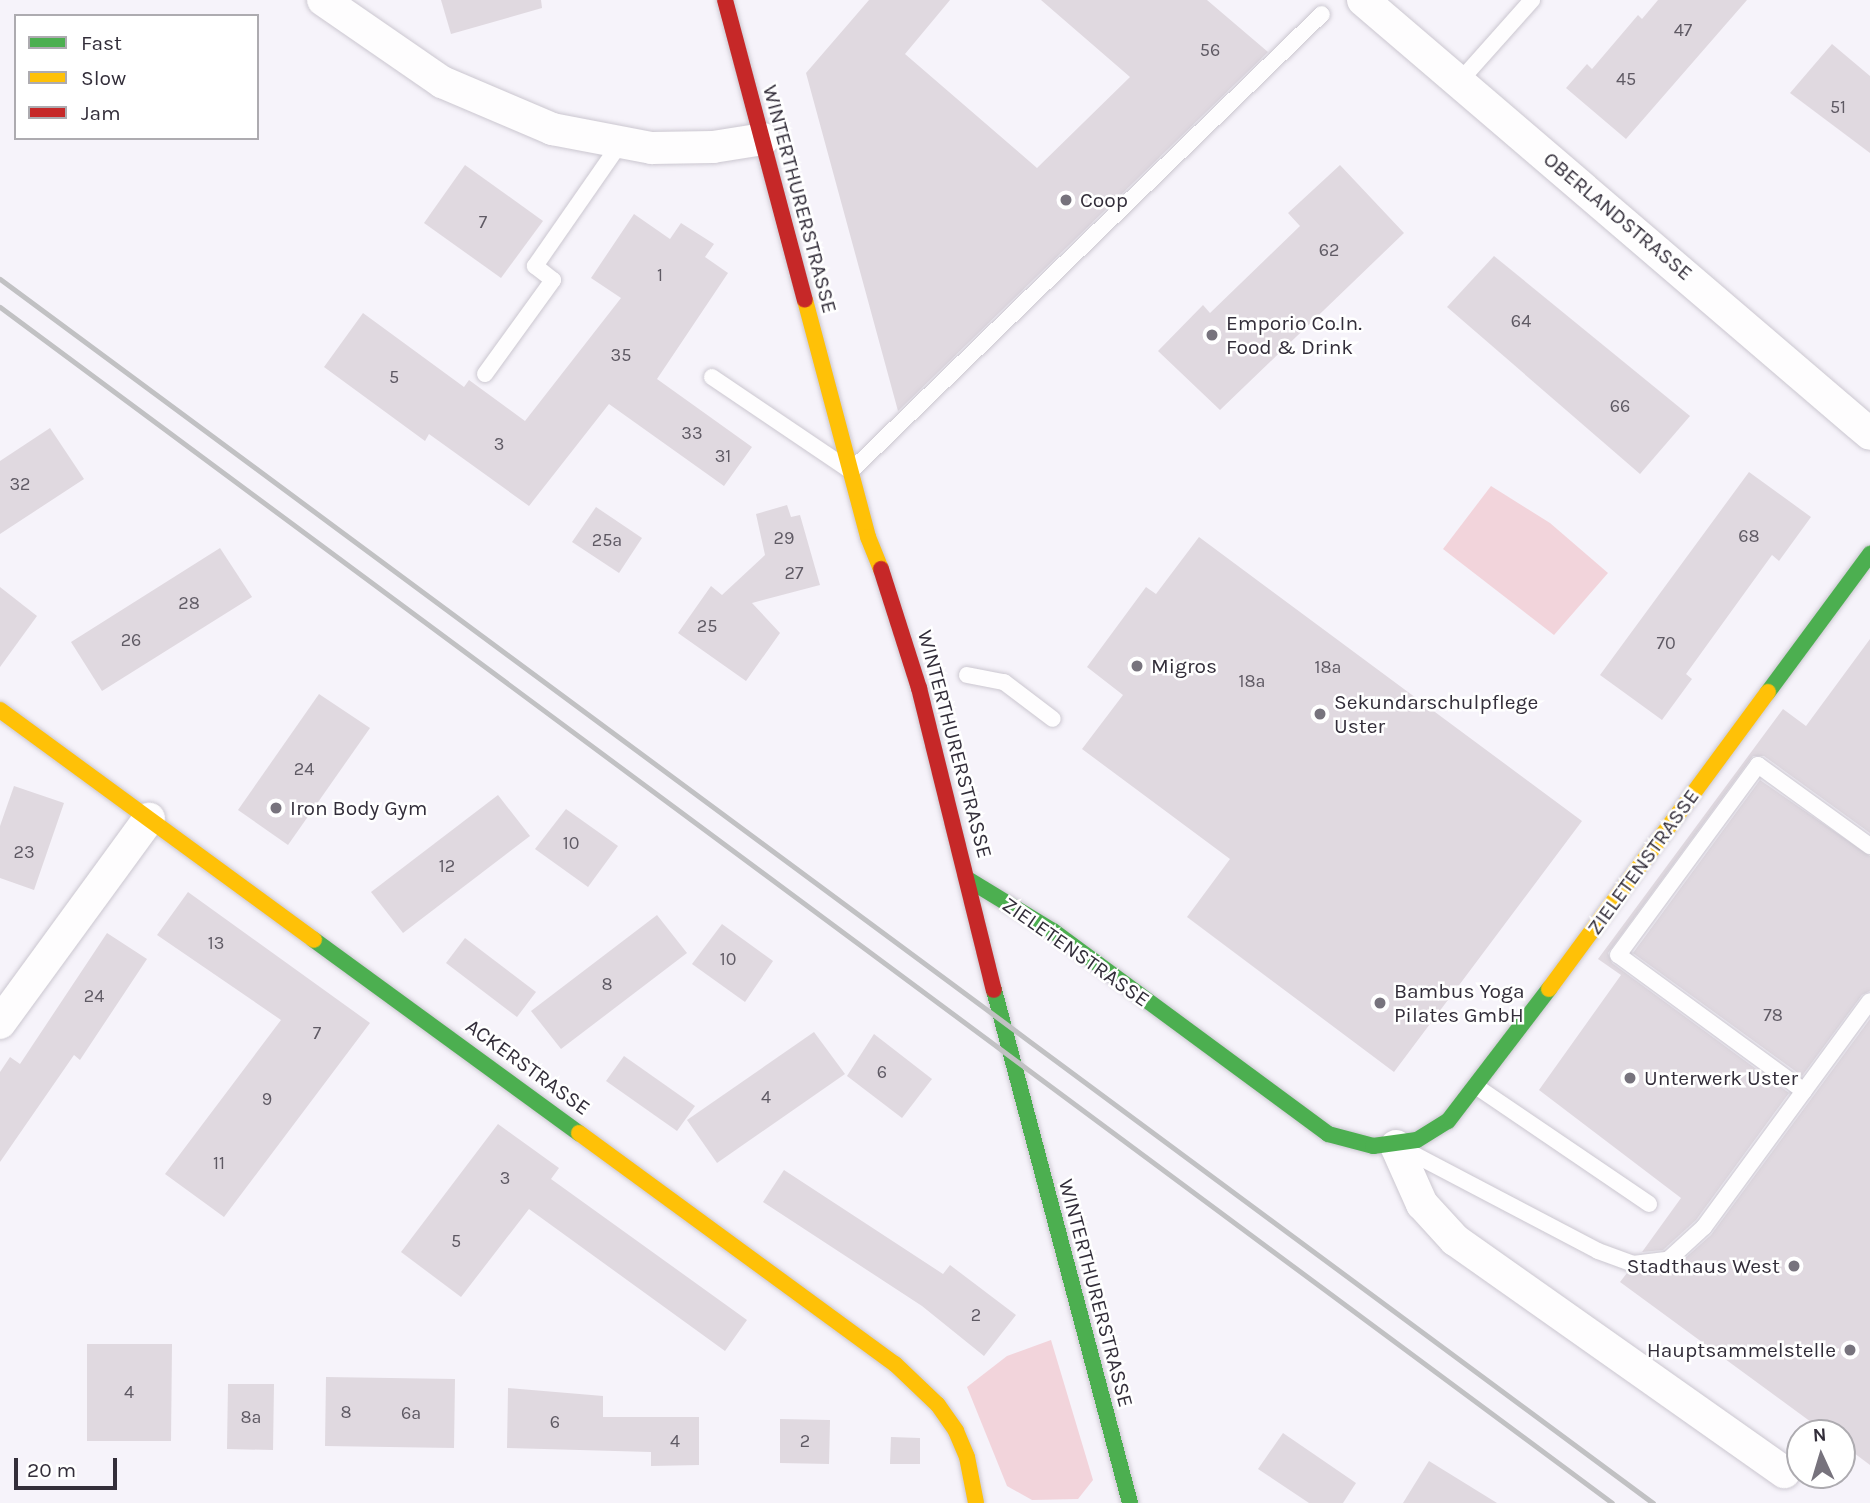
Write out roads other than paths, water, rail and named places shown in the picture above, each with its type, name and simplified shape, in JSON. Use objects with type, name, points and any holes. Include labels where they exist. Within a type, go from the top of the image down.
[{"type":"street","points":[[323,0],[412,64],[476,100],[552,129],[619,145],[699,148],[763,139]]},
{"type":"street","name":"WINTERTHURERSTRASSE","points":[[725,0],[868,537],[904,633],[969,880],[990,977],[1130,1503]]},
{"type":"street","name":"OBERLANDSTRASSE","points":[[1363,0],[1870,434]]},
{"type":"street","name":"ZIELETENSTRASSE","points":[[969,880],[1053,931],[1312,1125],[1350,1142],[1396,1146],[1437,1129],[1477,1087],[1870,554]]},
{"type":"street","name":"ACKERSTRASSE","points":[[0,710],[895,1364],[938,1405],[956,1431],[967,1457],[976,1503]]},
{"type":"street","points":[[0,1023],[149,819]]},
{"type":"street","points":[[1396,1146],[1422,1204],[1455,1240],[1784,1472]]},
{"type":"lane","points":[[1459,82],[1532,0]]},
{"type":"lane","points":[[712,377],[851,471],[1322,14]]},
{"type":"lane","points":[[485,374],[553,280],[535,266],[619,145]]},
{"type":"lane","points":[[1854,576],[1870,588]]},
{"type":"lane","points":[[967,675],[1004,682],[1053,719]]},
{"type":"lane","points":[[1804,1091],[1618,955],[1758,765],[1870,846]]},
{"type":"lane","points":[[1396,1146],[1598,1251],[1633,1264],[1668,1260],[1692,1242],[1870,1001]]},
{"type":"lane","points":[[1477,1087],[1649,1204]]},
{"type":"railway","points":[[0,279],[1653,1503]]},
{"type":"railway","points":[[0,307],[1612,1503]]},
{"type":"place","name":"Coop","points":[[1066,200]]},
{"type":"place","name":"Emporio Co.In. Food & Drink","points":[[1212,335]]},
{"type":"place","name":"Migros","points":[[1137,666]]},
{"type":"place","name":"Sekundarschulpflege Uster","points":[[1320,714]]},
{"type":"place","name":"Iron Body Gym","points":[[276,808]]},
{"type":"place","name":"Bambus Yoga Pilates GmbH","points":[[1380,1003]]},
{"type":"place","name":"Unterwerk Uster","points":[[1630,1078]]},
{"type":"place","name":"Stadthaus West","points":[[1794,1266]]},
{"type":"place","name":"Hauptsammelstelle","points":[[1850,1350]]}]
